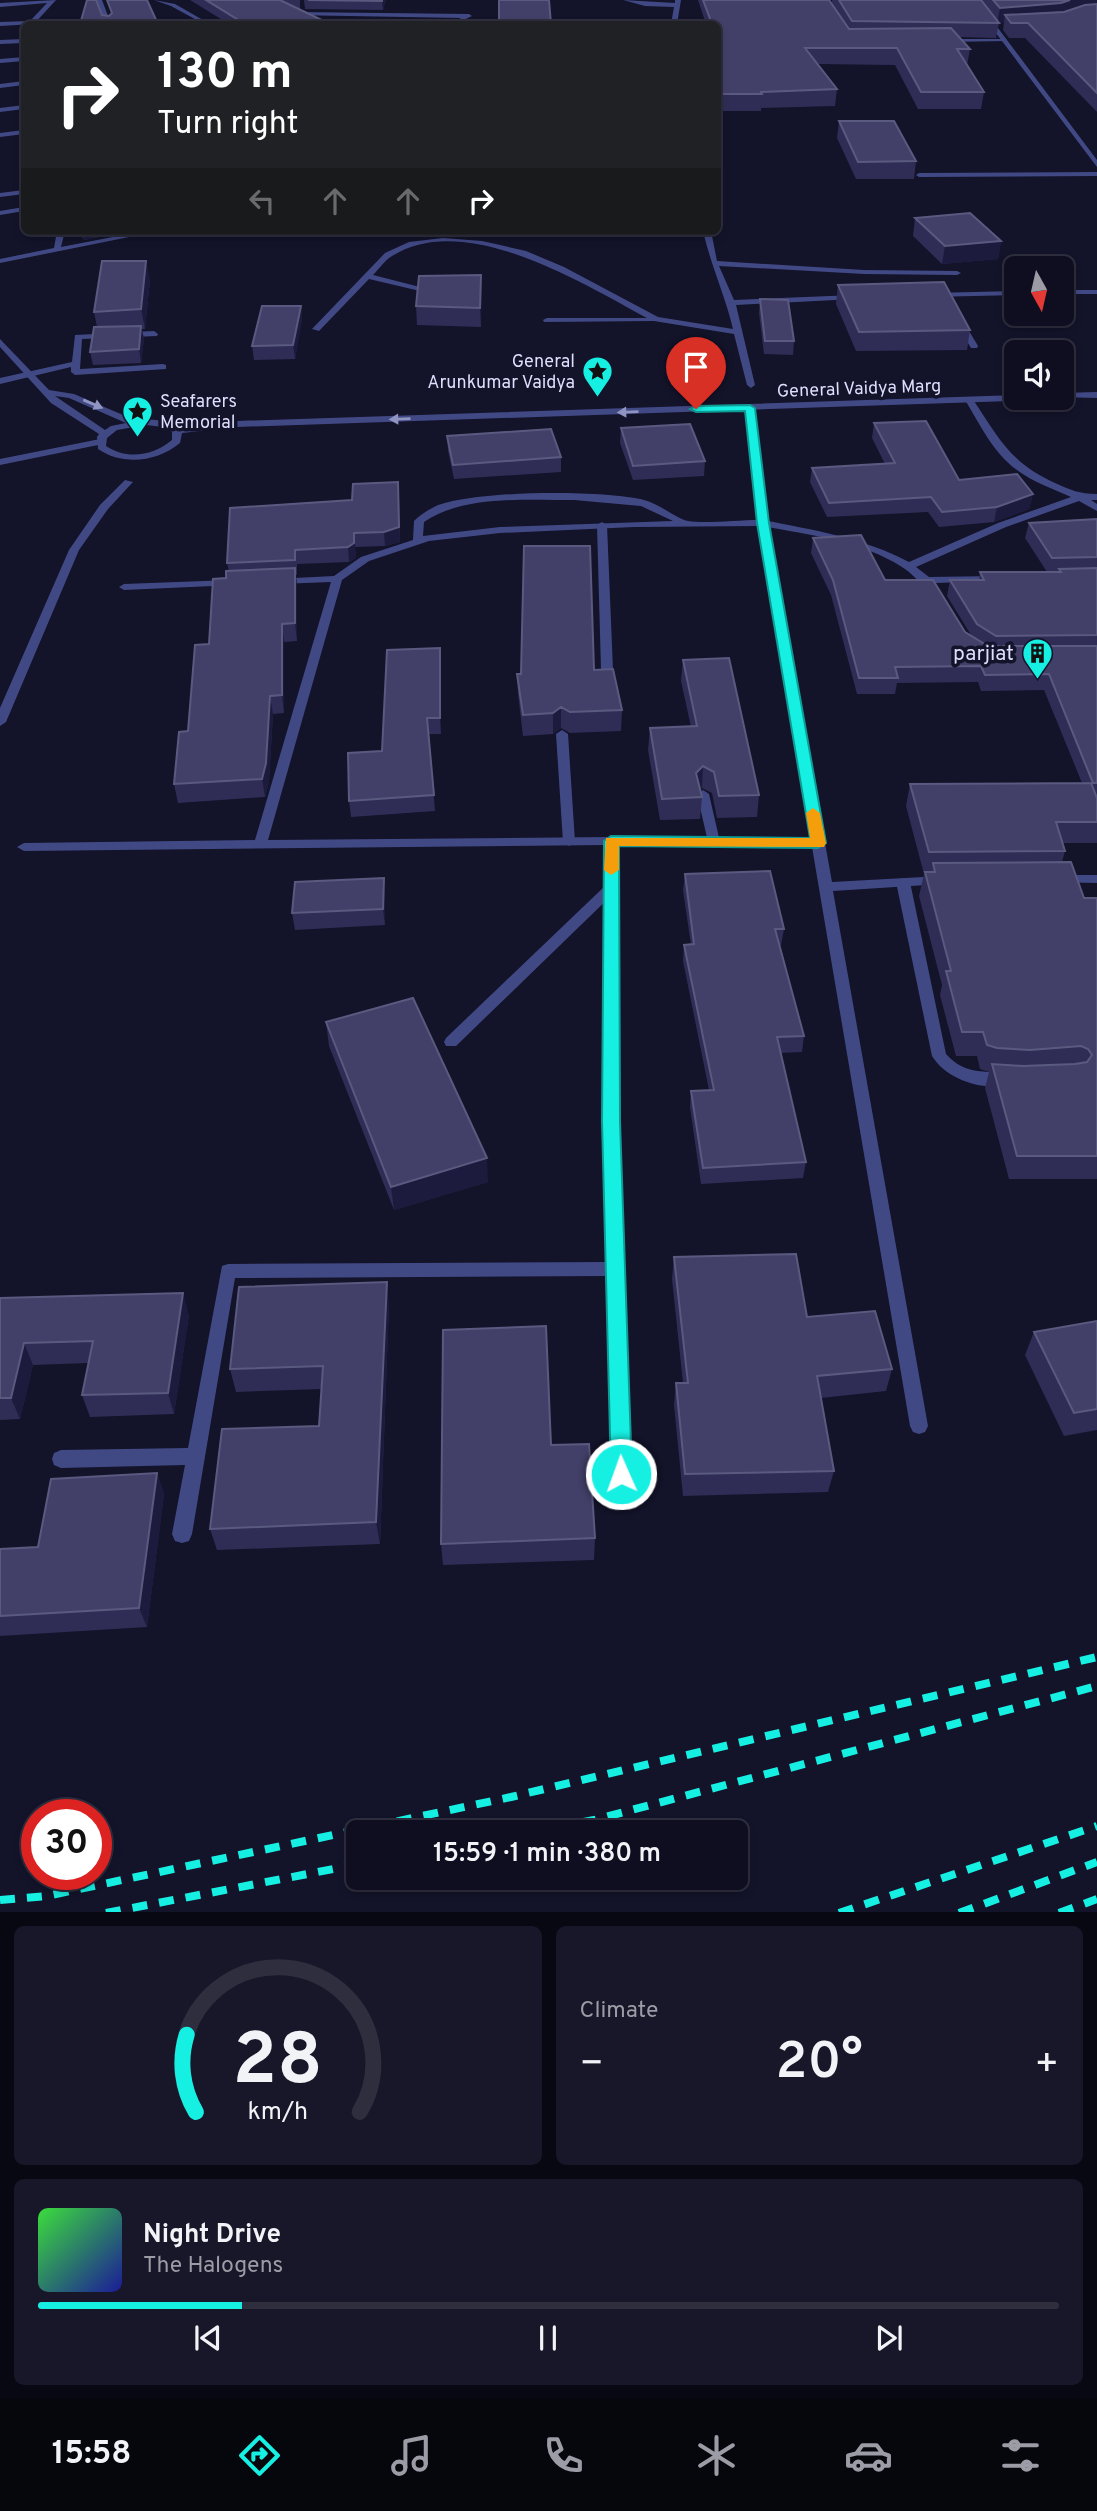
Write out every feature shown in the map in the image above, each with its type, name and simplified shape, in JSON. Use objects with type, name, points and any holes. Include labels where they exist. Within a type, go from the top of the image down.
[{"type":"street","points":[[99,0],[108,21]]},
{"type":"street","points":[[157,0],[173,5],[201,21]]},
{"type":"street","points":[[626,0],[645,4],[678,3],[675,21]]},
{"type":"street","points":[[961,1],[974,0],[1097,165]]},
{"type":"street","points":[[0,5],[52,1]]},
{"type":"street","points":[[34,21],[52,1]]},
{"type":"street","points":[[295,14],[469,16],[458,21]]},
{"type":"street","points":[[0,24],[21,24]]},
{"type":"street","points":[[993,26],[1004,25]]},
{"type":"street","points":[[0,42],[21,41]]},
{"type":"street","points":[[939,41],[1004,41]]},
{"type":"street","points":[[0,61],[21,59]]},
{"type":"street","points":[[0,86],[21,83]]},
{"type":"street","points":[[0,110],[21,107]]},
{"type":"street","points":[[0,135],[21,132]]},
{"type":"street","points":[[919,175],[1097,174]]},
{"type":"street","points":[[0,195],[21,192]]},
{"type":"street","points":[[0,213],[21,210]]},
{"type":"street","points":[[57,250],[60,235]]},
{"type":"street","points":[[0,261],[134,235]]},
{"type":"street","points":[[708,235],[714,262],[731,303],[751,384]]},
{"type":"street","points":[[316,329],[388,255],[412,244],[443,240],[482,243],[523,253],[561,269],[656,320]]},
{"type":"street","points":[[714,262],[825,270],[957,272]]},
{"type":"street","points":[[369,276],[417,289]]},
{"type":"street","points":[[1074,292],[1097,292]]},
{"type":"street","points":[[917,296],[1004,293]]},
{"type":"street","points":[[944,295],[950,305]]},
{"type":"street","points":[[731,303],[864,297]]},
{"type":"street","points":[[956,315],[974,346]]},
{"type":"street","points":[[547,320],[656,320],[736,332]]},
{"type":"street","points":[[154,334],[78,337],[75,372],[163,367]]},
{"type":"street","points":[[0,342],[54,401],[103,438]]},
{"type":"street","points":[[0,381],[75,365]]},
{"type":"street","points":[[49,393],[71,396],[134,423]]},
{"type":"street","points":[[1074,396],[1097,395]]},
{"type":"street","name":"General Vaidya Marg","points":[[134,423],[165,424],[177,431],[237,424],[1004,398]]},
{"type":"street","points":[[969,400],[1017,466],[1041,480],[1081,497],[1097,508]]},
{"type":"street","points":[[750,408],[763,523],[919,1426]]},
{"type":"street","points":[[0,462],[103,438],[114,428],[134,423]]},
{"type":"street","points":[[103,438],[101,447],[113,454],[144,456],[172,446],[177,441],[177,431]]},
{"type":"street","points":[[0,722],[74,551],[104,507],[128,482]]},
{"type":"street","points":[[909,565],[1002,525],[1081,497],[1097,497]]},
{"type":"street","points":[[418,541],[419,521],[443,507],[473,502],[606,498],[641,502],[662,510],[683,523]]},
{"type":"street","points":[[271,582],[337,579],[365,559],[418,541],[500,530],[602,525],[763,523],[866,546],[909,565],[929,580],[942,601]]},
{"type":"street","points":[[602,525],[607,670]]},
{"type":"street","points":[[260,846],[337,579]]},
{"type":"street","points":[[929,580],[1013,579]]},
{"type":"street","points":[[124,587],[244,583]]},
{"type":"street","points":[[562,734],[569,842]]},
{"type":"street","points":[[704,794],[714,842]]},
{"type":"street","points":[[24,848],[611,841],[818,843]]},
{"type":"street","points":[[611,841],[611,1121],[621,1474]]},
{"type":"street","points":[[1045,879],[1097,880]]},
{"type":"street","points":[[825,887],[958,880]]},
{"type":"street","points":[[903,882],[939,1056],[947,1066],[961,1074],[986,1080],[1023,1080]]},
{"type":"street","points":[[451,1042],[611,888]]},
{"type":"street","points":[[182,1534],[228,1271],[615,1269]]},
{"type":"street","points":[[61,1459],[195,1456]]},
{"type":"building","points":[[87,0],[96,0],[102,15],[109,16],[112,13],[107,0],[147,0],[157,21],[81,21]]},
{"type":"building","points":[[206,0],[280,0],[324,21],[240,21]]},
{"type":"building","points":[[308,0],[382,0],[382,1]]},
{"type":"building","points":[[499,0],[549,0],[551,21],[499,21]]},
{"type":"building","points":[[703,0],[829,0],[849,29],[951,28],[970,49],[957,49],[984,92],[921,92],[897,48],[805,48],[837,89],[722,94],[721,21],[711,21]]},
{"type":"building","points":[[839,0],[981,0],[999,23],[852,21]]},
{"type":"building","points":[[993,0],[1070,0],[1000,8]]},
{"type":"building","points":[[1097,4],[1097,93],[1028,23],[1011,23],[1005,15],[1064,12]]},
{"type":"building","points":[[839,121],[894,121],[916,161],[858,162]]},
{"type":"building","points":[[970,213],[1001,241],[945,246],[915,218]]},
{"type":"building","points":[[102,261],[146,261],[141,309],[94,312]]},
{"type":"building","points":[[481,275],[480,308],[416,306],[419,276]]},
{"type":"building","points":[[944,282],[970,330],[859,332],[838,285]]},
{"type":"building","points":[[760,299],[788,300],[794,341],[765,341]]},
{"type":"building","points":[[262,306],[301,306],[293,345],[252,346]]},
{"type":"building","points":[[141,326],[139,349],[90,352],[94,327]]},
{"type":"building","points":[[926,421],[959,480],[1017,474],[1033,494],[997,507],[942,512],[931,497],[829,503],[812,468],[895,463],[874,423]]},
{"type":"building","points":[[690,424],[705,461],[633,466],[621,428]]},
{"type":"building","points":[[551,429],[561,457],[453,465],[447,436]]},
{"type":"building","points":[[398,482],[399,527],[384,532],[354,533],[354,543],[348,547],[295,550],[295,560],[227,563],[230,508],[352,500],[353,484]]},
{"type":"building","points":[[1097,519],[1097,557],[1052,558],[1029,523]]},
{"type":"building","points":[[861,535],[885,580],[933,580],[965,632],[988,646],[1097,646],[1097,783],[1093,783],[1049,674],[985,675],[981,666],[895,667],[898,678],[859,678],[833,580],[813,538]]},
{"type":"building","points":[[524,546],[590,546],[594,670],[613,669],[622,710],[570,712],[561,707],[553,713],[523,715],[517,674],[521,674]]},
{"type":"building","points":[[295,568],[295,623],[282,624],[282,695],[270,696],[266,763],[262,779],[174,784],[179,732],[188,731],[195,645],[209,644],[213,579],[226,578],[226,571]]},
{"type":"building","points":[[1097,568],[1097,635],[996,636],[977,624],[950,580],[984,580],[980,572],[1061,572],[1059,569]]},
{"type":"building","points":[[440,648],[440,718],[427,718],[434,795],[349,801],[348,753],[382,751],[387,650]]},
{"type":"building","points":[[729,658],[759,795],[719,796],[714,772],[703,766],[696,773],[702,797],[662,799],[650,728],[697,726],[683,660]]},
{"type":"building","points":[[1091,783],[1097,798],[1097,822],[1056,822],[1065,851],[929,852],[910,784]]},
{"type":"building","points":[[1071,862],[1084,898],[1097,898],[1097,1156],[1017,1156],[992,1064],[1075,1064],[1087,1062],[1092,1055],[1088,1049],[1081,1046],[1030,1050],[997,1048],[987,1045],[983,1032],[962,1032],[946,971],[951,971],[925,872],[935,872],[933,863]]},
{"type":"building","points":[[770,871],[784,929],[775,929],[804,1036],[777,1037],[806,1162],[703,1168],[691,1091],[714,1090],[684,945],[694,944],[685,874]]},
{"type":"building","points":[[384,878],[383,909],[292,913],[295,882]]},
{"type":"building","points":[[413,998],[487,1158],[391,1187],[326,1022]]},
{"type":"building","points":[[796,1254],[807,1317],[875,1311],[892,1369],[817,1376],[834,1471],[685,1474],[676,1383],[688,1383],[674,1257]]},
{"type":"building","points":[[387,1282],[376,1522],[210,1529],[222,1429],[319,1426],[323,1366],[230,1369],[239,1287]]},
{"type":"building","points":[[183,1293],[168,1393],[82,1395],[93,1341],[24,1343],[11,1398],[0,1398],[0,1298]]},
{"type":"building","points":[[1097,1321],[1097,1409],[1074,1413],[1034,1332]]},
{"type":"building","points":[[546,1326],[551,1445],[589,1444],[595,1538],[441,1544],[443,1330]]},
{"type":"building","points":[[157,1473],[139,1608],[0,1616],[0,1549],[38,1547],[51,1479]]},
{"type":"railway","points":[[0,1900],[47,1896],[511,1797],[1097,1657]]},
{"type":"railway","points":[[594,1820],[1097,1686]]},
{"type":"railway","points":[[842,1912],[1097,1826]]},
{"type":"railway","points":[[962,1912],[1097,1862]]},
{"type":"railway","points":[[111,1912],[346,1867]]},
{"type":"railway","points":[[1062,1912],[1097,1899]]},
{"type":"slow traffic","points":[[611,870],[611,841],[818,843],[813,813]]},
{"type":"place","name":"General Arunkumar Vaidya","points":[[598,398]]},
{"type":"place","name":"Seafarers Memorial","points":[[137,438]]},
{"type":"place","name":"parjiat","points":[[1037,680]]},
{"type":"route","points":[[621,1474],[611,1121],[611,841],[818,843],[763,523],[750,408],[696,409]]}]
